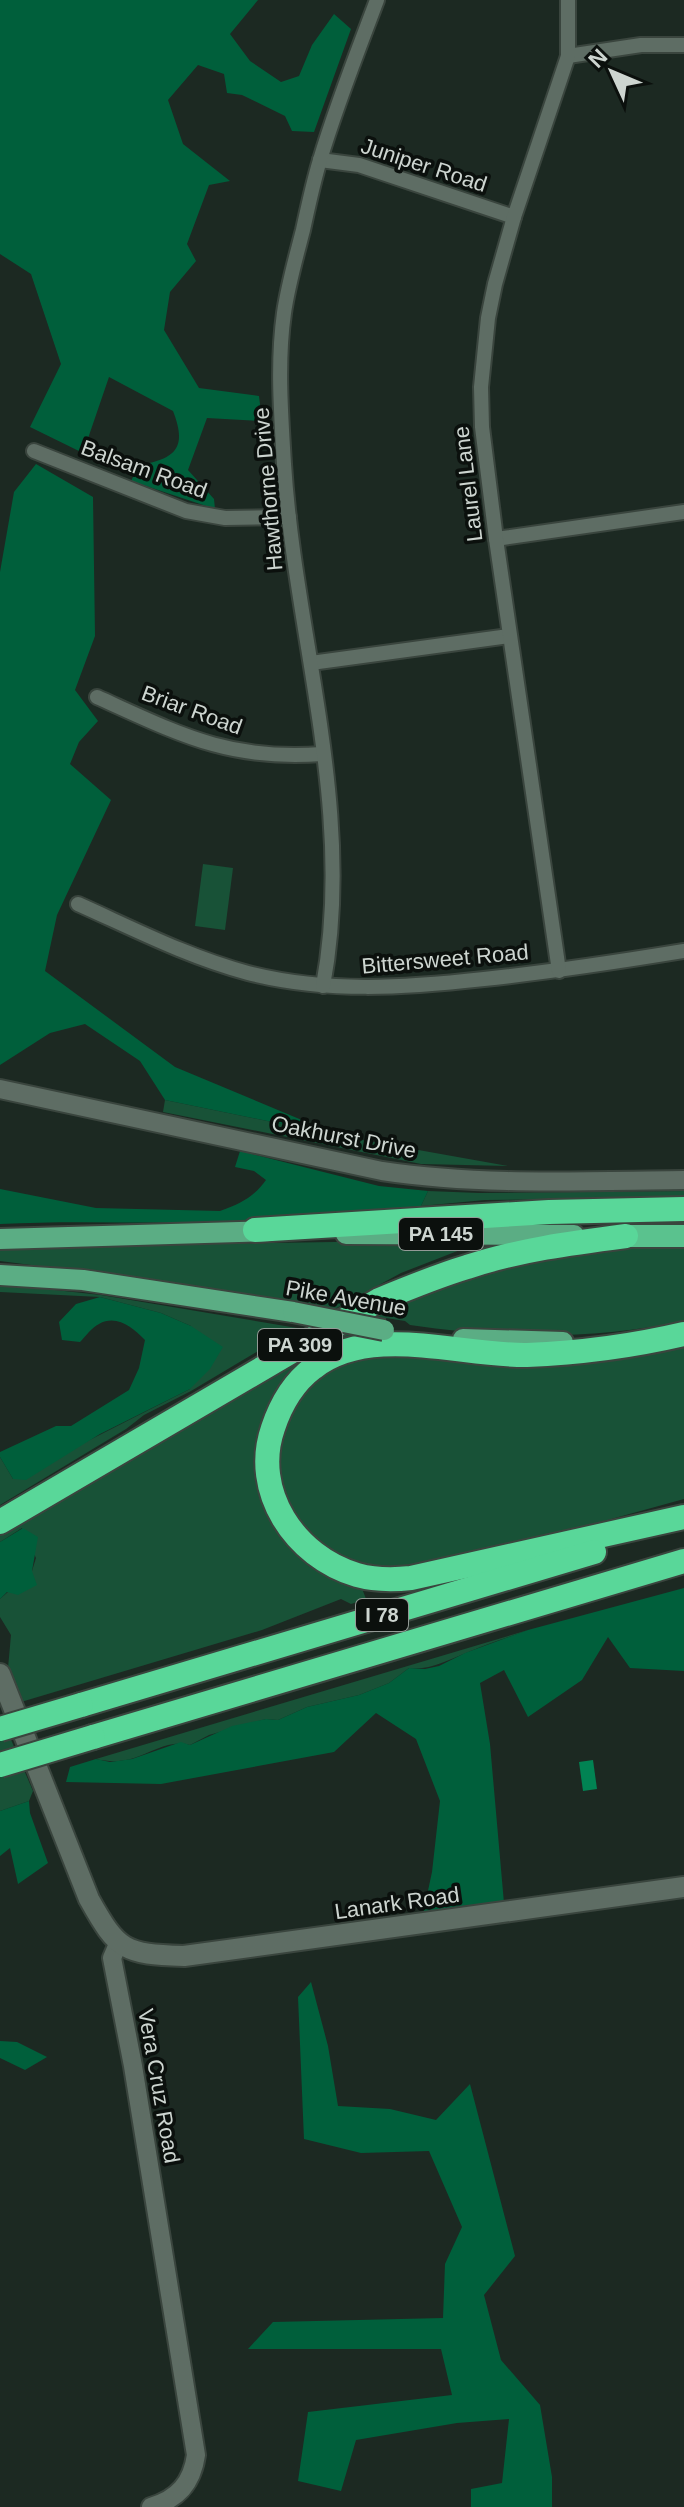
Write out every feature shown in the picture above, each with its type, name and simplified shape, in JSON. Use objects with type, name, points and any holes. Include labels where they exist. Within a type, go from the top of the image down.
[{"type":"highway","points":[[255,1230],[549,1212],[684,1209]]},
{"type":"highway","name":"PA 309","points":[[0,1522],[379,1300],[422,1282],[490,1260],[562,1245],[626,1236],[684,1236]]},
{"type":"highway","points":[[684,1334],[623,1345],[524,1355],[396,1345],[365,1345],[347,1349],[330,1357],[300,1380],[277,1415],[271,1434],[268,1473],[279,1512],[297,1538],[325,1561],[358,1575],[375,1578],[411,1578],[684,1517]]},
{"type":"highway","name":"I 78","points":[[0,1729],[684,1525]]},
{"type":"highway","name":"I 78","points":[[0,1765],[684,1561]]},
{"type":"main road","name":"PA 145","points":[[0,1239],[255,1230],[379,1235],[626,1236]]},
{"type":"main road","name":"Pike Avenue","points":[[0,1275],[83,1280],[452,1339],[543,1343],[591,1340],[684,1326]]},
{"type":"main road","points":[[0,1674],[89,1899],[118,1944]]},
{"type":"main road","name":"Lanark Road","points":[[118,1944],[144,1955],[184,1956],[684,1887]]},
{"type":"street","name":"Hawthorne Drive","points":[[323,986],[331,932],[334,859],[311,663],[289,517],[284,465],[281,350],[291,277],[320,160],[377,0]]},
{"type":"street","name":"Laurel Lane","points":[[559,971],[496,539],[482,427],[481,387],[488,318],[514,217],[568,56],[568,0]]},
{"type":"street","points":[[568,56],[641,45],[684,45]]},
{"type":"street","name":"Juniper Road","points":[[320,160],[359,165],[514,217]]},
{"type":"street","name":"Balsam Road","points":[[34,451],[186,511],[225,518],[289,517]]},
{"type":"street","points":[[496,539],[684,512]]},
{"type":"street","points":[[311,663],[509,636]]},
{"type":"street","name":"Briar Road","points":[[97,697],[211,745],[270,755],[322,754]]},
{"type":"street","name":"Bittersweet Road","points":[[78,904],[179,951],[215,963],[250,973],[353,989],[409,987],[559,971],[684,951]]},
{"type":"street","name":"Oakhurst Drive","points":[[0,1089],[420,1177],[458,1180],[684,1180]]},
{"type":"street","name":"Vera Cruz Road","points":[[118,1944],[112,1958],[133,2066],[196,2455],[184,2488],[166,2503],[151,2507]]},
{"type":"shaded area","points":[[0,0],[258,0],[230,34],[250,61],[281,82],[299,76],[312,45],[334,14],[351,29],[314,132],[292,131],[285,116],[242,95],[227,93],[224,74],[198,65],[168,100],[183,144],[230,181],[209,185],[187,244],[196,261],[170,292],[164,330],[199,388],[259,396],[262,421],[207,418],[188,470],[214,499],[215,509],[131,481],[139,465],[162,459],[176,449],[179,434],[177,423],[173,411],[109,377],[83,453],[30,427],[61,364],[31,274],[0,254]]},
{"type":"shaded area","points":[[36,464],[93,497],[95,636],[75,690],[98,721],[79,742],[70,764],[111,800],[57,915],[45,971],[175,1067],[340,1136],[165,1100],[140,1061],[85,1024],[50,1033],[0,1065],[0,572],[14,492]]},
{"type":"shaded area","points":[[203,864],[233,868],[225,930],[195,926]]},
{"type":"shaded area","points":[[165,1100],[508,1166],[421,1164],[163,1112]]},
{"type":"shaded area","points":[[240,1151],[379,1186],[428,1191],[421,1206],[292,1217],[214,1222],[0,1224],[0,1189],[96,1208],[220,1211],[246,1199],[266,1180],[254,1171],[235,1167]]},
{"type":"shaded area","points":[[428,1191],[684,1191],[684,1198],[485,1200],[421,1206]]},
{"type":"shaded area","points":[[397,1241],[478,1243],[401,1273],[333,1310],[0,1261],[0,1247]]},
{"type":"shaded area","points":[[684,1247],[684,1321],[615,1332],[514,1335],[445,1330],[386,1318],[309,1359],[259,1487],[367,1587],[363,1591],[366,1599],[351,1604],[341,1599],[262,1630],[21,1702],[8,1668],[11,1635],[0,1617],[0,1599],[32,1571],[36,1558],[22,1528],[0,1542],[0,1533],[380,1310],[469,1274],[551,1255]]},
{"type":"shaded area","points":[[0,1284],[101,1295],[297,1328],[191,1391],[144,1415],[0,1505],[0,1457],[13,1479],[190,1389],[191,1326],[161,1313],[100,1297],[0,1292]]},
{"type":"shaded area","points":[[100,1297],[161,1313],[191,1326],[223,1347],[210,1369],[190,1389],[100,1434],[26,1480],[13,1479],[0,1452],[56,1426],[71,1426],[129,1390],[139,1368],[145,1340],[130,1327],[106,1321],[94,1327],[80,1342],[62,1340],[59,1322],[76,1304]]},
{"type":"shaded area","points":[[684,1346],[684,1499],[586,1526],[402,1568],[381,1569],[337,1559],[294,1521],[277,1473],[280,1429],[306,1386],[322,1373],[355,1357],[403,1355],[445,1361],[510,1364]]},
{"type":"shaded area","points":[[23,1528],[38,1537],[32,1571],[37,1585],[18,1595],[7,1592],[0,1599],[0,1542]]},
{"type":"shaded area","points":[[684,1588],[684,1671],[630,1668],[608,1637],[582,1680],[528,1717],[504,1670],[480,1683],[490,1744],[504,1903],[423,1914],[432,1872],[440,1801],[416,1739],[376,1713],[334,1752],[161,1784],[66,1782],[70,1767],[96,1759],[110,1762],[132,1759],[181,1742],[190,1745],[232,1726],[266,1719],[278,1720],[307,1707],[359,1695],[389,1683],[409,1668],[439,1666],[528,1630]]},
{"type":"shaded area","points":[[528,1630],[438,1664],[409,1668],[389,1683],[359,1695],[307,1707],[278,1720],[266,1719],[209,1735],[190,1745],[169,1745],[129,1759],[96,1759]]},
{"type":"shaded area","points":[[0,1714],[33,1791],[29,1801],[0,1811]]},
{"type":"shaded area","points":[[593,1760],[597,1789],[583,1791],[579,1762]]},
{"type":"shaded area","points":[[29,1801],[30,1813],[48,1863],[18,1884],[10,1848],[0,1856],[0,1811]]},
{"type":"shaded area","points":[[311,1982],[328,2046],[338,2106],[390,2109],[436,2120],[470,2084],[515,2256],[484,2295],[501,2360],[540,2405],[552,2477],[552,2507],[471,2507],[471,2489],[502,2483],[509,2419],[457,2423],[356,2440],[341,2491],[298,2481],[308,2412],[452,2395],[441,2349],[248,2349],[273,2322],[443,2318],[445,2264],[462,2227],[429,2151],[361,2153],[304,2139],[298,1997]]},
{"type":"shaded area","points":[[0,2041],[17,2042],[47,2057],[25,2070],[0,2058]]}]
